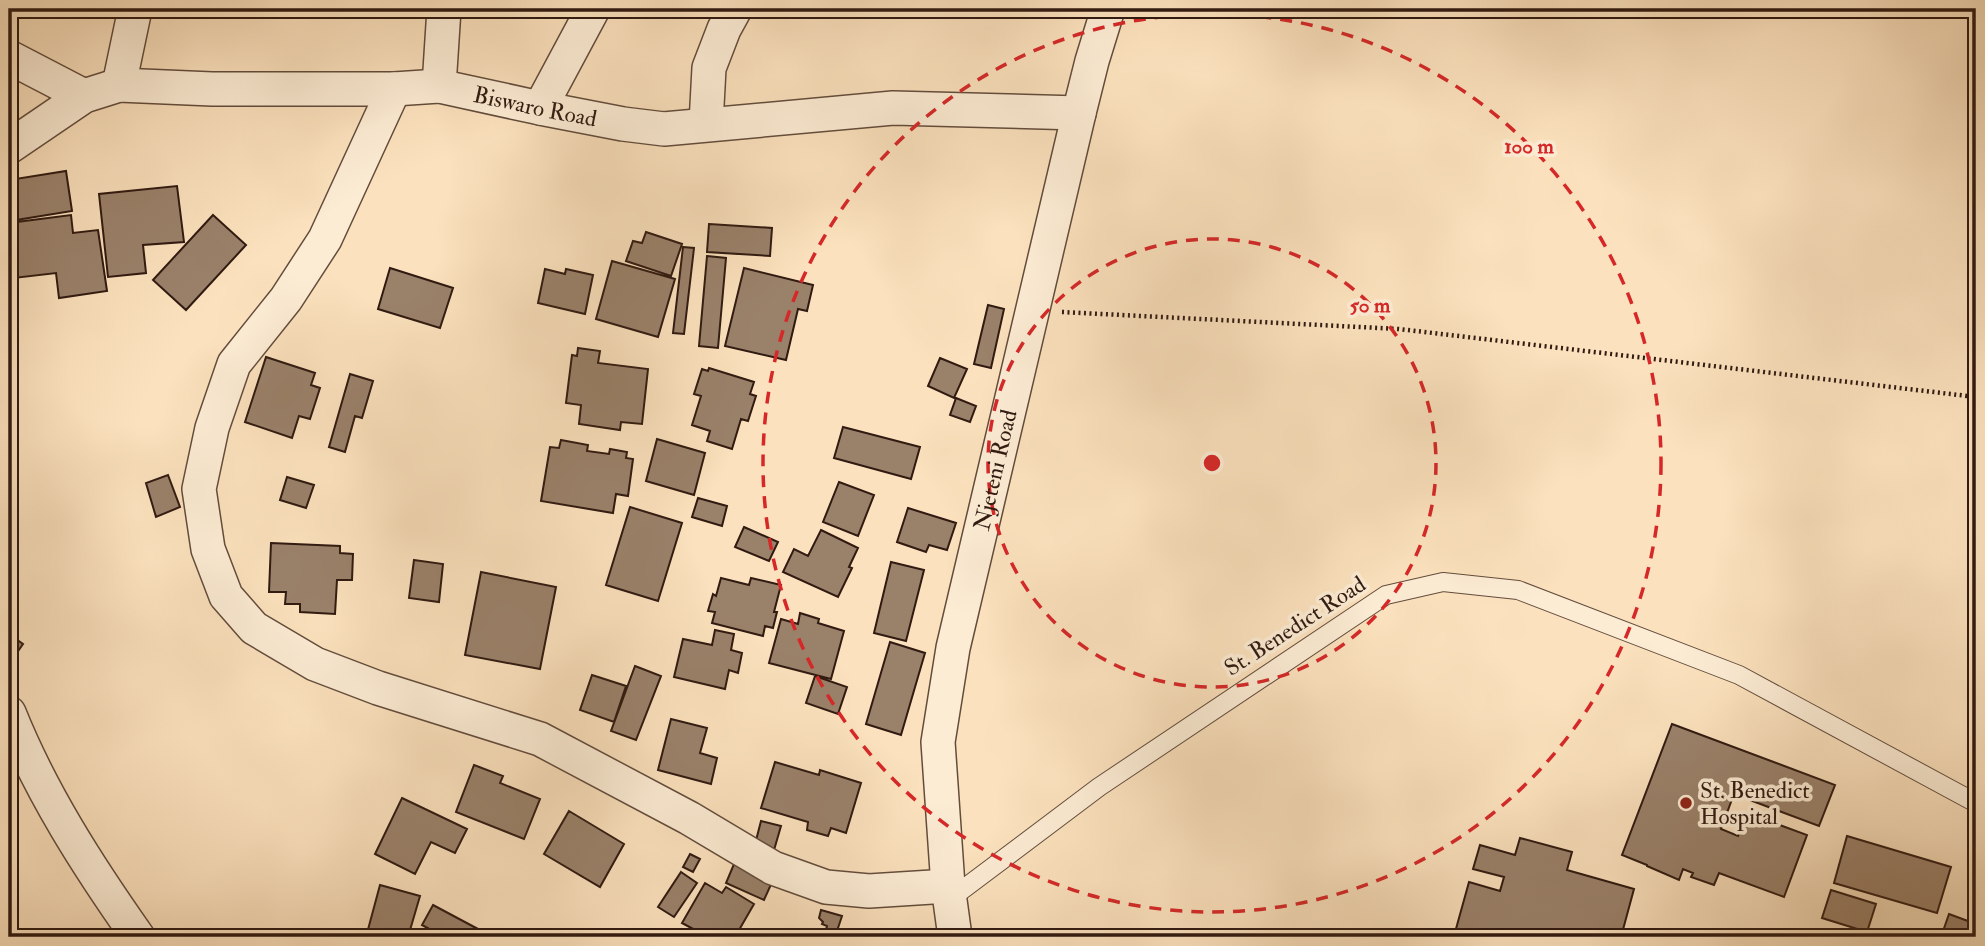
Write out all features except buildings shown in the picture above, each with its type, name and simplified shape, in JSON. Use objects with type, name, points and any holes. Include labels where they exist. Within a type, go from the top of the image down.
[{"type":"street","points":[[119,85],[135,9]]},
{"type":"street","points":[[439,86],[444,9]]},
{"type":"street","points":[[540,108],[593,9]]},
{"type":"street","points":[[706,124],[709,68],[735,9]]},
{"type":"street","name":"Njeteni Road","points":[[955,937],[938,742],[953,648],[1091,61],[1108,9]]},
{"type":"street","points":[[9,57],[84,96]]},
{"type":"street","name":"Biswaro Road","points":[[9,147],[84,96],[119,85],[212,89],[394,89],[439,86],[623,124],[664,129],[893,108],[1079,113]]},
{"type":"street","points":[[394,89],[326,239],[286,299],[234,364],[212,428],[199,489],[208,549],[226,596],[254,628],[315,664],[378,688],[540,739],[689,818],[773,868],[826,887],[869,891],[949,892]]},
{"type":"street","points":[[9,713],[23,747],[65,828],[138,937]]},
{"type":"lane","name":"St. Benedict Road","points":[[949,892],[1099,787],[1386,595],[1443,582],[1518,590],[1739,675],[1976,803]]},
{"type":"path","points":[[1033,310],[1399,329],[1976,397]]},
{"type":"place","name":"St. Benedict Hospital","points":[[1686,803]]}]
